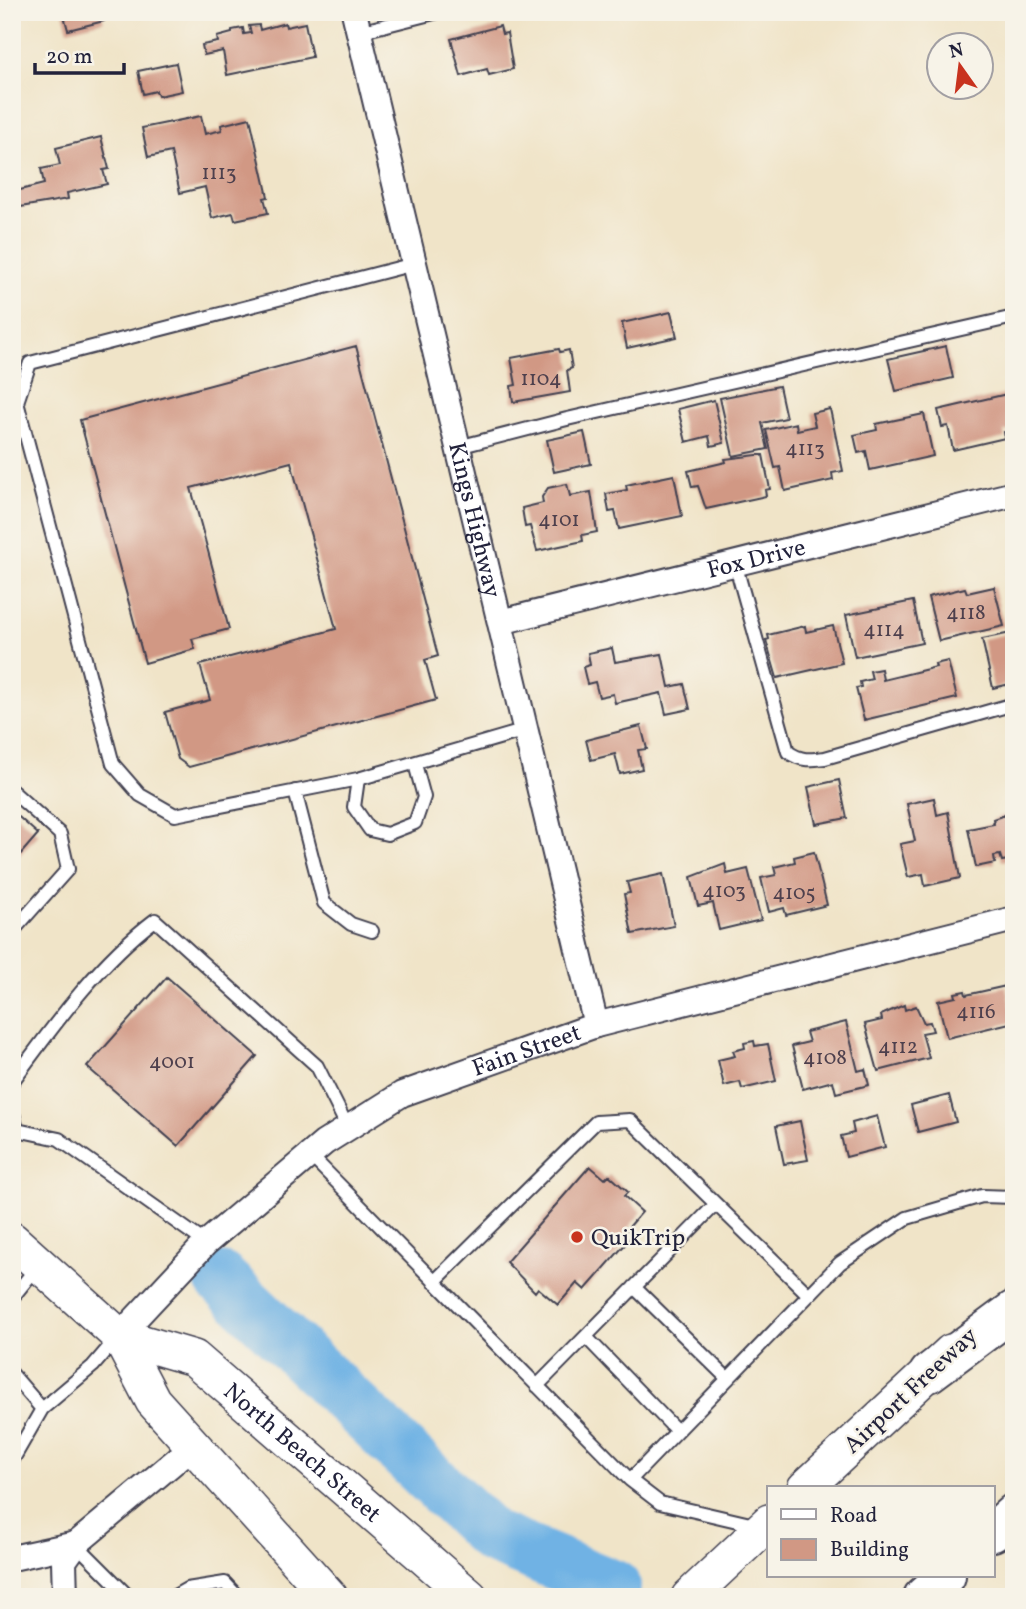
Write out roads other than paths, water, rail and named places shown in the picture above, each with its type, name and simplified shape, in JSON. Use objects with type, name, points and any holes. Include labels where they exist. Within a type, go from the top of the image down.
[{"type":"highway","points":[[929,1373],[1014,1310]]},
{"type":"highway","points":[[995,1530],[1014,1513]]},
{"type":"highway","points":[[923,1597],[944,1578]]},
{"type":"main road","name":"North Beach Street","points":[[12,1240],[119,1336],[153,1401],[330,1597]]},
{"type":"main road","name":"Airport Freeway","points":[[807,1486],[1014,1291]]},
{"type":"main road","name":"North Beach Street","points":[[119,1336],[194,1358],[446,1573],[470,1597]]},
{"type":"main road","points":[[689,1597],[766,1524]]},
{"type":"main road","points":[[704,1597],[725,1563]]},
{"type":"street","name":"Kings Highway","points":[[357,22],[596,1025]]},
{"type":"street","name":"Fox Drive","points":[[500,622],[1014,494]]},
{"type":"street","name":"Fain Street","points":[[119,1336],[205,1243],[310,1155],[402,1094],[596,1025],[1014,919]]},
{"type":"street","points":[[65,1597],[64,1561],[76,1544],[192,1447]]},
{"type":"street","points":[[12,1558],[76,1544]]},
{"type":"lane","points":[[357,22],[438,12]]},
{"type":"lane","points":[[414,264],[30,363],[17,402],[113,764],[140,795],[175,815],[358,779],[526,730]]},
{"type":"lane","points":[[458,447],[567,419],[1014,317]]},
{"type":"lane","points":[[735,563],[788,752],[803,761],[825,758],[1014,704]]},
{"type":"lane","points":[[358,779],[354,807],[370,830],[387,834],[415,823],[424,797],[415,764]]},
{"type":"lane","points":[[295,791],[324,902],[351,925],[372,930]]},
{"type":"lane","points":[[12,792],[60,834],[68,869],[12,932]]},
{"type":"lane","points":[[12,1082],[47,1035],[126,942],[155,920],[317,1066],[348,1128]]},
{"type":"lane","points":[[12,1109],[15,1136],[59,1139],[205,1243]]},
{"type":"lane","points":[[434,1282],[596,1122],[630,1120],[809,1295]]},
{"type":"lane","points":[[310,1155],[630,1480],[660,1503],[766,1524]]},
{"type":"lane","points":[[630,1480],[840,1263],[907,1218],[982,1196],[1014,1197]]},
{"type":"lane","points":[[537,1386],[716,1204]]},
{"type":"lane","points":[[12,1298],[40,1264]]},
{"type":"lane","points":[[634,1287],[728,1380]]},
{"type":"lane","points":[[12,1461],[43,1409],[93,1366],[119,1336]]},
{"type":"lane","points":[[586,1337],[677,1431]]},
{"type":"lane","points":[[12,1374],[43,1409]]},
{"type":"lane","points":[[76,1544],[129,1597]]},
{"type":"lane","points":[[173,1597],[187,1589],[225,1583],[239,1597]]},
{"type":"waterway","points":[[221,1279],[492,1537],[614,1587]]},
{"type":"place","name":"QuikTrip","points":[[577,1237]]}]
